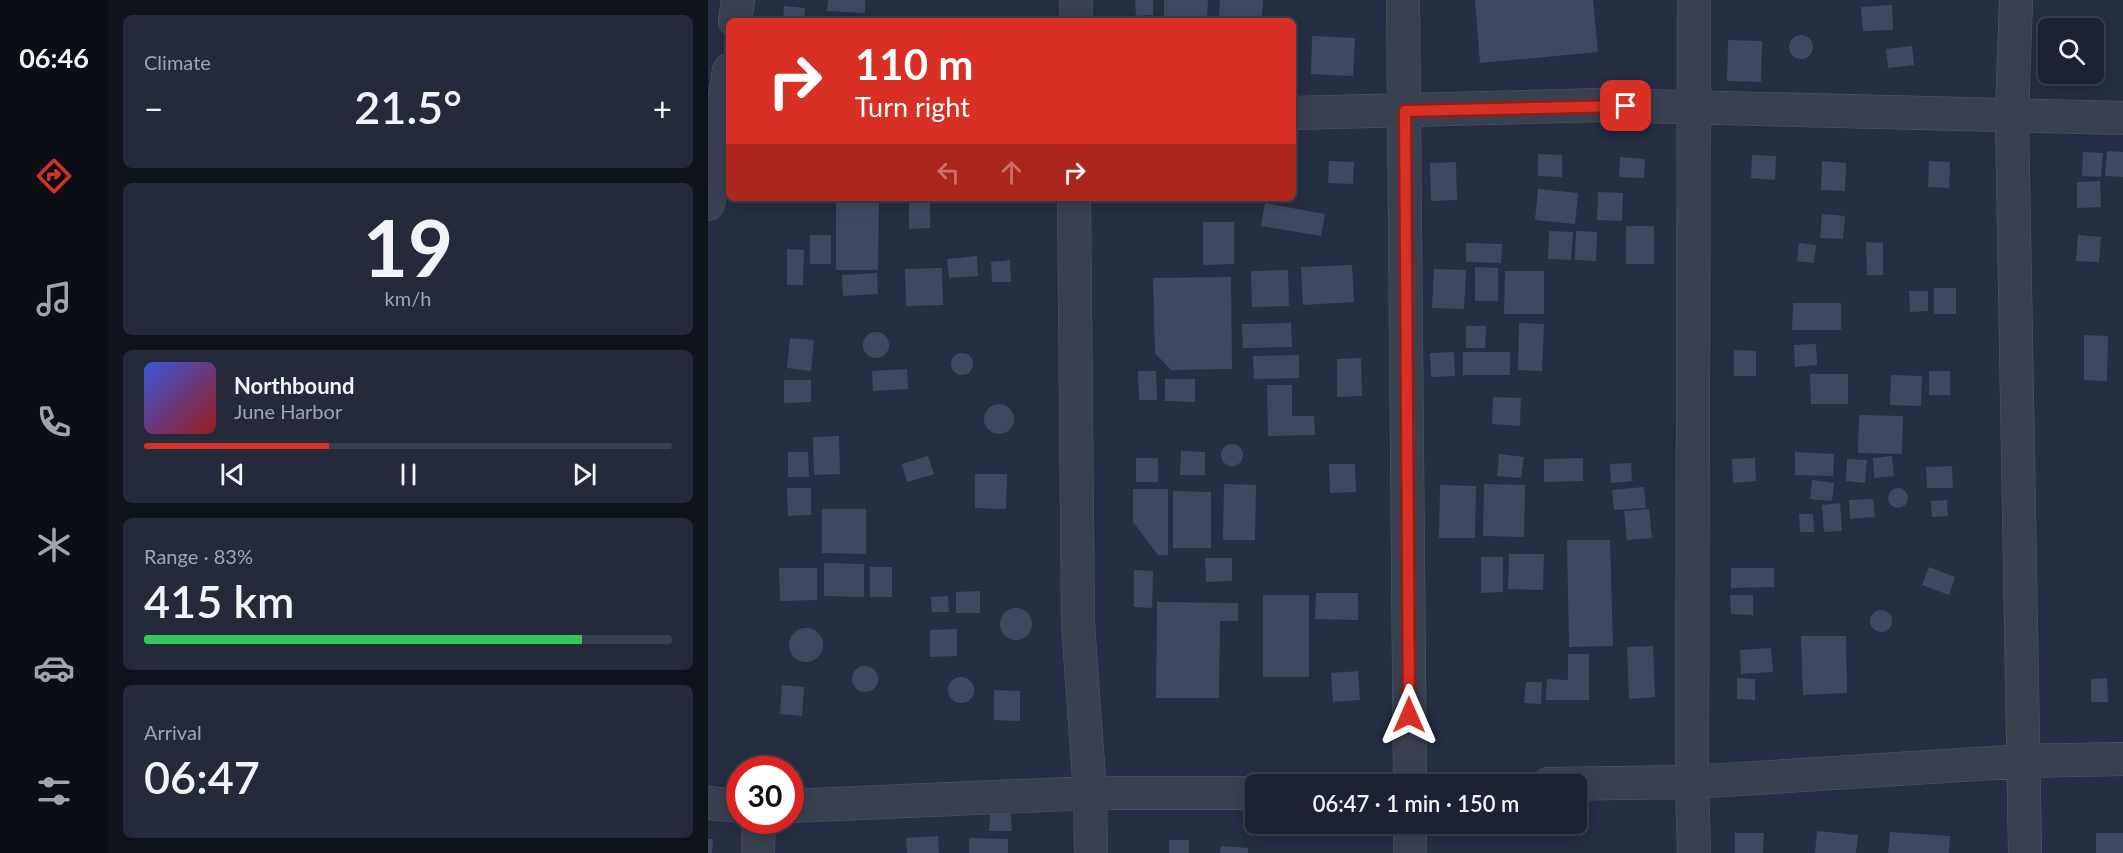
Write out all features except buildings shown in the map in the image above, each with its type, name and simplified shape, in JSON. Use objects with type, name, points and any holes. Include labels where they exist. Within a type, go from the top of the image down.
[{"type":"street","points":[[735,18],[738,0]]},
{"type":"street","points":[[1076,0],[1076,18]]},
{"type":"street","points":[[1403,0],[1410,774]]},
{"type":"street","points":[[1694,0],[1692,782],[1694,853]]},
{"type":"street","points":[[2016,0],[2012,116],[2025,853]]},
{"type":"street","points":[[708,204],[726,89]]},
{"type":"street","points":[[1296,113],[1603,105],[2123,118]]},
{"type":"street","points":[[1074,201],[1078,624],[1090,793],[1091,853]]},
{"type":"street","points":[[1587,783],[1692,782],[2024,761],[2123,759]]},
{"type":"street","points":[[804,805],[1090,793],[1245,793]]},
{"type":"street","points":[[708,803],[726,805]]},
{"type":"street","points":[[758,853],[759,834]]},
{"type":"street","points":[[1410,834],[1410,853]]},
{"type":"route","points":[[1409,715],[1405,111],[1626,106]]}]
